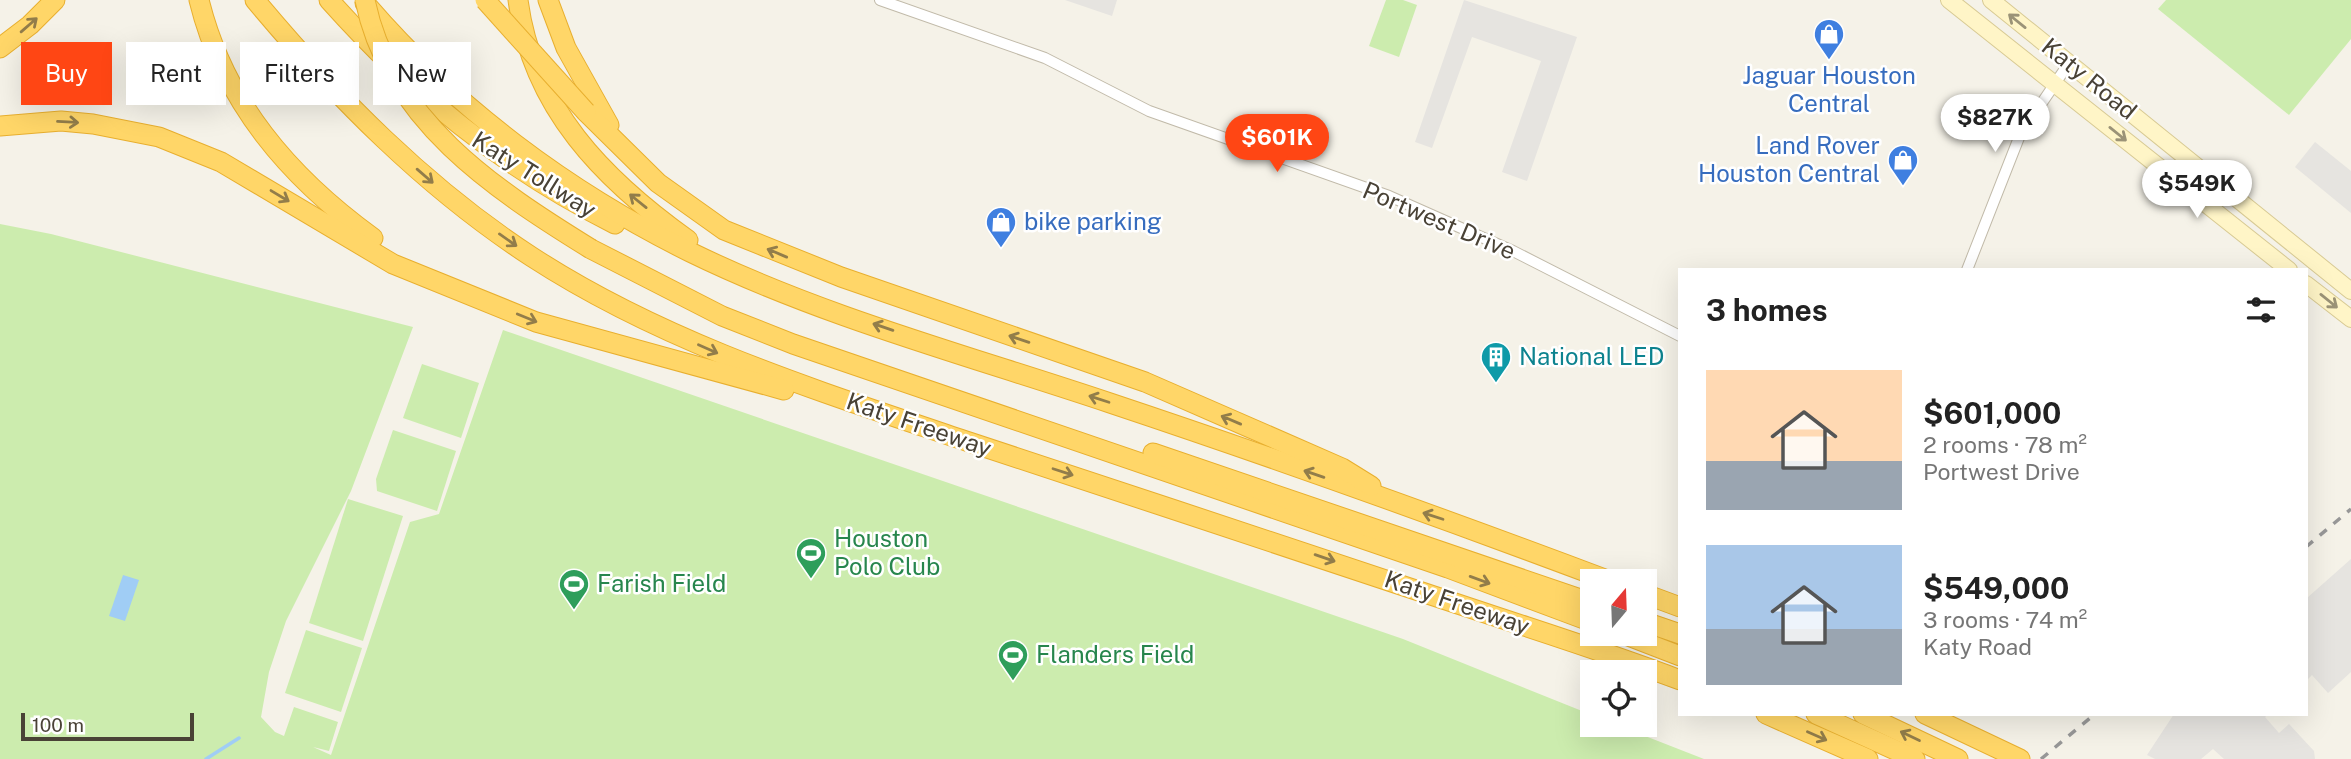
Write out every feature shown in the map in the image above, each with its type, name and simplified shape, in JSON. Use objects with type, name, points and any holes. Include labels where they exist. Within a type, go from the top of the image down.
[{"type":"highway","points":[[0,48],[30,25],[55,0]]},
{"type":"highway","points":[[199,0],[222,68],[249,117],[292,170],[345,218],[441,282]]},
{"type":"highway","points":[[239,0],[250,14],[286,42]]},
{"type":"highway","name":"Katy Freeway","points":[[255,0],[290,42]]},
{"type":"highway","name":"Katy Tollway","points":[[329,0],[372,47],[444,115],[526,175],[621,227],[778,290]]},
{"type":"highway","points":[[363,0],[444,84],[547,166],[650,231],[778,290],[1401,505],[1580,570]]},
{"type":"highway","points":[[363,0],[392,74],[424,120],[493,184],[593,245],[711,311],[793,344],[1435,564],[1580,618]]},
{"type":"highway","points":[[376,0],[388,43],[402,70],[432,114],[452,136],[499,177],[593,245],[727,306],[800,334],[1580,599]]},
{"type":"highway","points":[[485,0],[586,112],[658,183],[724,230],[841,277],[1144,382],[1342,467],[1401,505]]},
{"type":"highway","points":[[518,0],[524,29],[544,85],[567,127],[598,167],[698,247],[778,290]]},
{"type":"highway","points":[[548,0],[576,69],[618,141]]},
{"type":"highway","name":"Katy Freeway","points":[[351,105],[397,151],[453,200],[533,257],[604,299],[727,358],[1678,679]]},
{"type":"highway","points":[[0,126],[41,122],[93,124],[133,131],[183,146],[264,186],[393,264],[536,322],[850,407],[998,451]]},
{"type":"highway","points":[[1657,598],[1678,606]]},
{"type":"highway","points":[[1657,626],[1678,633]]},
{"type":"highway","points":[[1654,646],[1678,655]]},
{"type":"highway","points":[[1771,716],[1868,759]]},
{"type":"highway","points":[[1820,716],[1915,759]]},
{"type":"highway","points":[[1867,716],[1958,759]]},
{"type":"highway","points":[[1929,716],[2020,759]]},
{"type":"main road","name":"Katy Road","points":[[1949,0],[2287,268]]},
{"type":"main road","name":"Katy Road","points":[[1991,0],[2351,291]]},
{"type":"main road","points":[[2093,114],[2108,94]]},
{"type":"main road","points":[[2231,223],[2242,202]]},
{"type":"main road","points":[[2308,286],[2351,319]]},
{"type":"street","name":"Portwest Drive","points":[[880,0],[1045,58],[1149,111],[1389,197],[1513,251],[1678,334]]},
{"type":"street","points":[[1968,268],[2020,135],[2069,63]]},
{"type":"green space","points":[[1386,0],[1403,0],[1417,5],[1399,57],[1369,46]]},
{"type":"green space","points":[[2166,0],[2351,0],[2351,39],[2289,115],[2158,9]]},
{"type":"green space","name":"Houston Polo Club","points":[[0,224],[51,234],[413,327],[351,491],[286,621],[269,672],[261,717],[275,732],[284,736],[294,707],[338,722],[329,751],[313,747],[331,755],[410,522],[439,514],[503,330],[1403,639],[1580,710],[1580,737],[1648,737],[1704,759],[0,759]]},
{"type":"green space","points":[[422,364],[479,383],[461,438],[403,418]]},
{"type":"green space","points":[[393,430],[456,451],[437,511],[377,491],[376,479]]},
{"type":"green space","points":[[348,499],[403,516],[363,641],[309,623]]},
{"type":"green space","points":[[306,630],[362,648],[341,712],[285,693]]},
{"type":"shaded area","points":[[1065,0],[1117,0],[1112,16]]},
{"type":"shaded area","points":[[1464,0],[1577,37],[1527,181],[1502,172],[1541,61],[1472,37],[1432,148],[1415,142]]},
{"type":"shaded area","points":[[2315,142],[2351,171],[2351,213],[2295,167]]},
{"type":"shaded area","points":[[2351,559],[2351,672],[2328,693],[2312,675],[2308,679],[2308,597]]},
{"type":"shaded area","points":[[2173,716],[2266,716],[2279,733],[2289,724],[2314,751],[2315,759],[2224,759],[2213,749],[2201,759],[2155,759],[2147,755]]},
{"type":"water","points":[[123,575],[139,580],[125,621],[109,616]]},
{"type":"waterway","points":[[206,759],[239,738]]},
{"type":"railway","points":[[2308,545],[2351,509]]},
{"type":"railway","points":[[2041,759],[2093,716]]},
{"type":"place","name":"Jaguar Houston Central","points":[[1829,61]]},
{"type":"place","name":"Land Rover Houston Central","points":[[1903,187]]},
{"type":"place","name":"bike parking","points":[[1001,249]]},
{"type":"place","name":"National LED","points":[[1496,384]]},
{"type":"place","name":"Houston Polo Club","points":[[811,580]]},
{"type":"place","name":"Farish Field","points":[[574,611]]},
{"type":"place","name":"Flanders Field","points":[[1013,682]]}]
